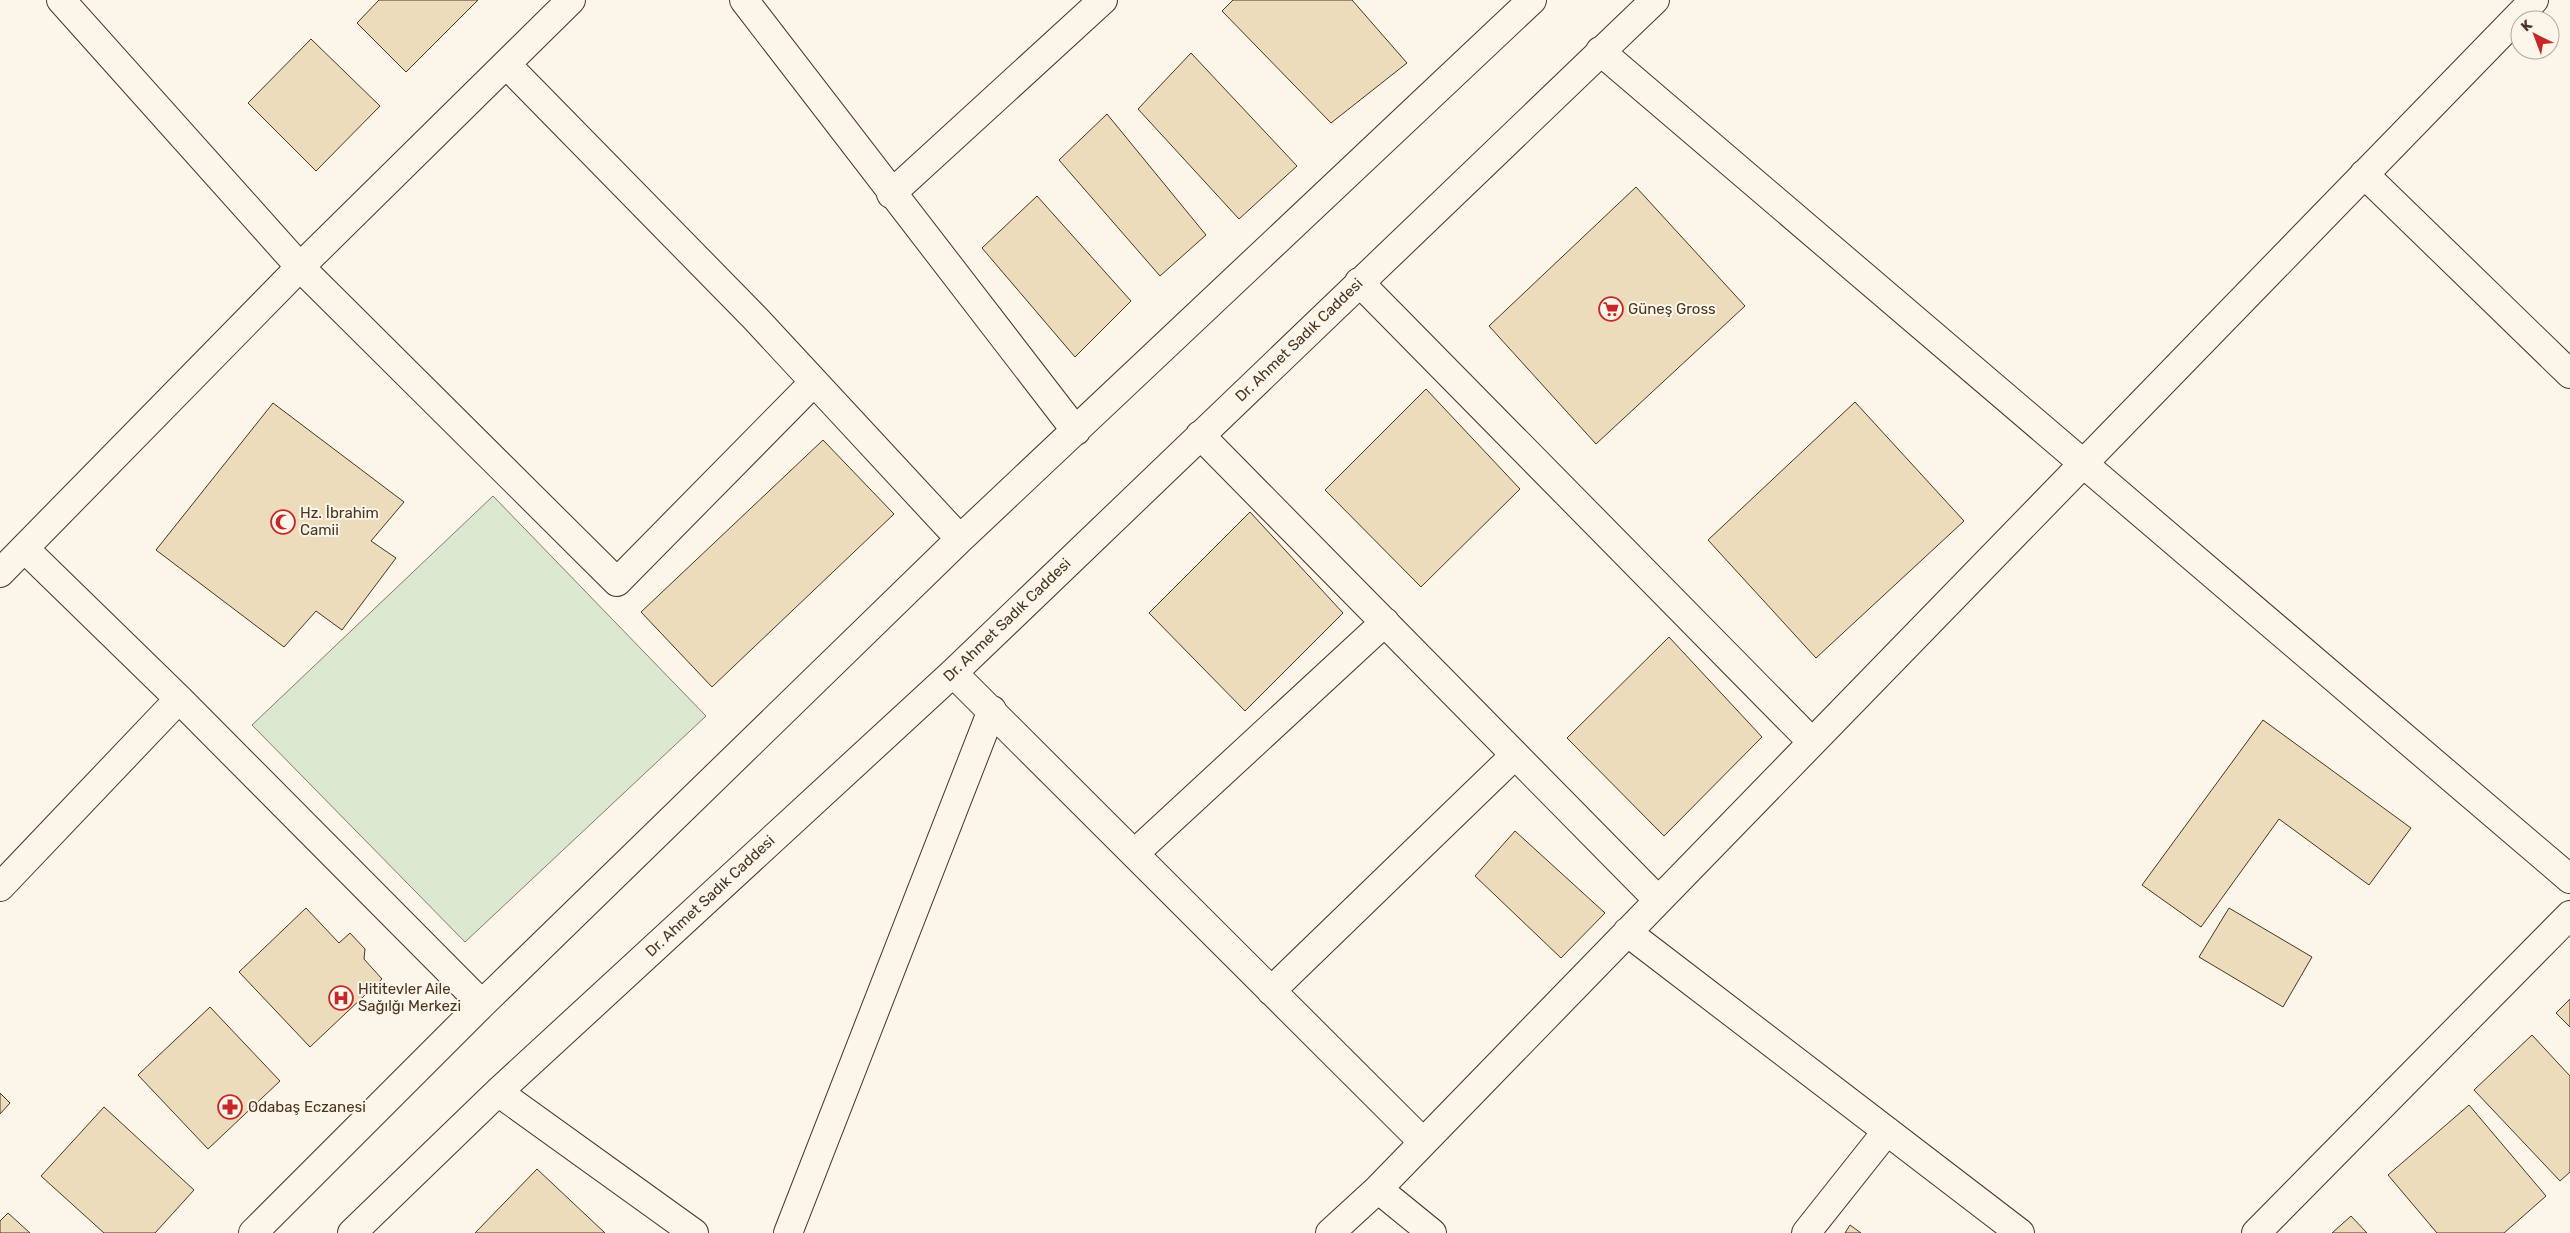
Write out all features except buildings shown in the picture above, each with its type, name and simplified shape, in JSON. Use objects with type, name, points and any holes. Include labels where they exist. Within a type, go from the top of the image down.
[{"type":"street","points":[[61,0],[300,267],[617,582],[814,382]]},
{"type":"street","points":[[0,573],[300,267],[571,0]]},
{"type":"street","points":[[744,0],[891,194],[1076,431]]},
{"type":"street","points":[[891,194],[1103,0]]},
{"type":"street","points":[[253,1233],[482,1004],[960,540],[1532,0]]},
{"type":"street","name":"Dr. Ahmet Sadık Caddesi","points":[[352,1233],[498,1092],[953,673],[1655,0]]},
{"type":"street","points":[[1330,1233],[1378,1189],[2534,0]]},
{"type":"street","points":[[1600,51],[2570,879]]},
{"type":"street","points":[[506,64],[755,318],[960,540]]},
{"type":"street","points":[[2364,174],[2570,374]]},
{"type":"street","points":[[1359,282],[1812,742]]},
{"type":"street","points":[[1200,435],[1658,900]]},
{"type":"street","points":[[25,549],[179,699],[482,1004]]},
{"type":"street","points":[[1135,853],[1385,622]]},
{"type":"street","points":[[953,673],[1423,1142]]},
{"type":"street","points":[[0,887],[179,699]]},
{"type":"street","points":[[788,1233],[992,710]]},
{"type":"street","points":[[1272,991],[1515,755]]},
{"type":"street","points":[[2256,1233],[2570,915]]},
{"type":"street","points":[[1627,932],[2020,1233]]},
{"type":"street","points":[[498,1092],[681,1229]]},
{"type":"street","points":[[1806,1233],[1887,1130]]},
{"type":"street","points":[[1378,1189],[1432,1233]]},
{"type":"green space","points":[[493,496],[706,716],[465,942],[252,725]]},
{"type":"place","name":"Güneş Gross","points":[[1611,309]]},
{"type":"place","name":"Hz. İbrahim Camii","points":[[283,522]]},
{"type":"place","name":"Hititevler Aile Sağılğı Merkezi","points":[[341,998]]},
{"type":"place","name":"Odabaş Eczanesi","points":[[230,1107]]}]
